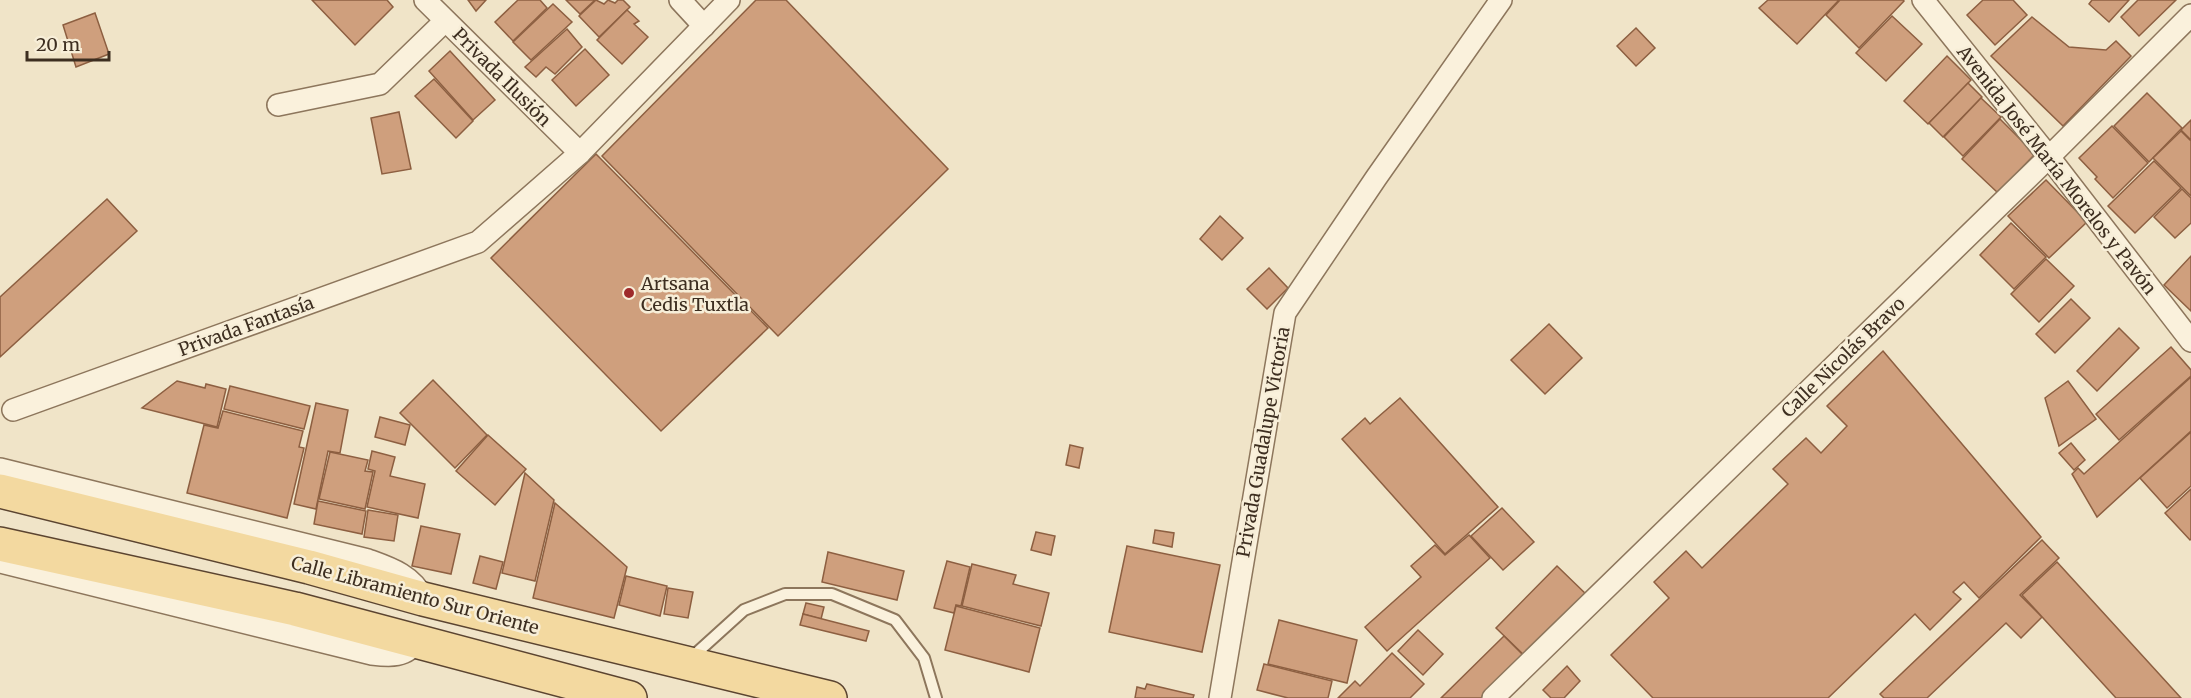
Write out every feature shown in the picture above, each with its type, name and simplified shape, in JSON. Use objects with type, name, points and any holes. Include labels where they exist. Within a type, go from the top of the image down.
[{"type":"main road","name":"Calle Libramiento Sur Oriente","points":[[0,491],[830,698]]},
{"type":"main road","points":[[0,544],[295,609],[630,698]]},
{"type":"street","name":"Privada Ilusión","points":[[425,0],[580,153]]},
{"type":"street","points":[[680,0],[704,26]]},
{"type":"street","points":[[580,153],[729,0]]},
{"type":"street","name":"Privada Guadalupe Victoria","points":[[1220,698],[1285,313],[1501,0]]},
{"type":"street","name":"Avenida José María Morelos y Pavón","points":[[1923,0],[2049,157],[2191,341]]},
{"type":"street","name":"Calle Nicolás Bravo","points":[[1492,698],[2049,157],[2191,15]]},
{"type":"street","points":[[278,105],[380,84],[445,21]]},
{"type":"street","name":"Privada Fantasía","points":[[13,410],[478,242],[580,153]]},
{"type":"street","points":[[0,470],[368,560],[392,568],[407,578],[418,588],[423,598]]},
{"type":"street","points":[[0,562],[372,654],[394,656],[405,653],[414,646],[417,640]]},
{"type":"lane","points":[[687,662],[744,610],[785,594],[832,594],[895,620],[924,658],[936,698]]},
{"type":"building","points":[[312,0],[387,0],[393,7],[355,45]]},
{"type":"building","points":[[468,0],[486,0],[476,11]]},
{"type":"building","points":[[518,0],[540,0],[547,8],[513,41],[495,22]]},
{"type":"building","points":[[566,0],[595,0],[580,14]]},
{"type":"building","points":[[596,0],[604,4],[608,0],[615,3],[623,0],[630,7],[599,37],[579,16]]},
{"type":"building","points":[[756,0],[786,0],[948,169],[778,336],[602,156]]},
{"type":"building","points":[[1768,0],[1839,0],[1797,44],[1759,8]]},
{"type":"building","points":[[1840,0],[1904,1],[1859,48],[1826,15]]},
{"type":"building","points":[[1983,0],[2013,0],[2027,15],[1995,45],[1967,15]]},
{"type":"building","points":[[2092,0],[2129,0],[2109,22],[2089,4]]},
{"type":"building","points":[[2138,0],[2176,0],[2139,36],[2121,17]]},
{"type":"building","points":[[553,4],[572,22],[531,60],[513,42]]},
{"type":"building","points":[[627,10],[639,21],[634,24],[648,37],[622,64],[597,40]]},
{"type":"building","points":[[95,13],[109,54],[76,67],[63,25]]},
{"type":"building","points":[[1892,16],[1922,44],[1886,81],[1856,53]]},
{"type":"building","points":[[2032,17],[2069,47],[2106,50],[2116,41],[2131,56],[2063,126],[1991,56]]},
{"type":"building","points":[[1636,28],[1655,48],[1636,66],[1617,46]]},
{"type":"building","points":[[567,29],[582,47],[555,74],[546,67],[536,77],[525,67]]},
{"type":"building","points":[[585,49],[609,75],[576,106],[552,80]]},
{"type":"building","points":[[450,51],[495,100],[473,120],[429,71]]},
{"type":"building","points":[[1947,56],[1971,80],[1928,124],[1904,101]]},
{"type":"building","points":[[434,79],[473,121],[456,138],[415,96]]},
{"type":"building","points":[[1968,83],[1982,97],[1943,137],[1929,123]]},
{"type":"building","points":[[2147,93],[2182,128],[2149,162],[2114,126]]},
{"type":"building","points":[[1981,98],[2001,117],[1963,156],[1944,137]]},
{"type":"building","points":[[399,112],[411,169],[382,174],[371,118]]},
{"type":"building","points":[[2000,119],[2035,154],[1998,193],[1962,159]]},
{"type":"building","points":[[2191,120],[2191,140],[2181,130]]},
{"type":"building","points":[[2112,126],[2148,163],[2113,198],[2079,158]]},
{"type":"building","points":[[2181,131],[2191,141],[2191,196],[2153,158]]},
{"type":"building","name":"Artsana Cedis Tuxtla","points":[[596,154],[768,328],[661,431],[491,258]]},
{"type":"building","points":[[2154,161],[2181,188],[2135,233],[2108,206]]},
{"type":"building","points":[[2046,180],[2087,222],[2049,258],[2008,216]]},
{"type":"building","points":[[2182,189],[2191,198],[2191,223],[2175,238],[2154,217]]},
{"type":"building","points":[[107,199],[137,231],[0,357],[0,297]]},
{"type":"building","points":[[1220,216],[1243,238],[1222,260],[1200,239]]},
{"type":"building","points":[[2011,223],[2046,257],[2014,289],[1980,255]]},
{"type":"building","points":[[2191,256],[2191,311],[2164,285]]},
{"type":"building","points":[[2046,259],[2074,286],[2039,322],[2011,294]]},
{"type":"building","points":[[1269,268],[1288,288],[1267,309],[1247,289]]},
{"type":"building","points":[[2071,299],[2090,318],[2055,353],[2036,334]]},
{"type":"building","points":[[1549,324],[1582,358],[1545,394],[1511,360]]},
{"type":"building","points":[[2119,328],[2139,348],[2097,391],[2077,371]]},
{"type":"building","points":[[2171,347],[2191,370],[2191,376],[2119,440],[2096,414]]},
{"type":"building","points":[[1883,351],[2041,537],[1979,598],[1964,582],[1953,592],[1961,599],[1930,630],[1915,614],[1828,698],[1653,698],[1611,655],[1669,598],[1654,582],[1686,551],[1702,568],[1788,484],[1773,469],[1806,438],[1821,453],[1847,426],[1827,406]]},
{"type":"building","points":[[2191,377],[2191,431],[2097,517],[2072,474],[2078,468],[2084,474]]},
{"type":"building","points":[[433,380],[487,435],[455,468],[400,413]]},
{"type":"building","points":[[177,381],[205,388],[206,384],[226,389],[217,427],[142,408]]},
{"type":"building","points":[[2068,381],[2096,419],[2059,446],[2045,398]]},
{"type":"building","points":[[230,386],[310,406],[304,429],[224,409]]},
{"type":"building","points":[[1400,398],[1498,507],[1445,554],[1342,439],[1365,418],[1370,424]]},
{"type":"building","points":[[316,403],[348,410],[340,453],[328,451],[316,509],[294,504]]},
{"type":"building","points":[[223,411],[303,431],[299,447],[304,448],[287,518],[187,493],[204,425],[218,428]]},
{"type":"building","points":[[380,417],[410,425],[405,445],[375,437]]},
{"type":"building","points":[[2191,432],[2191,486],[2167,508],[2140,478]]},
{"type":"building","points":[[488,435],[526,469],[495,505],[456,471]]},
{"type":"building","points":[[2071,443],[2085,460],[2074,470],[2059,453]]},
{"type":"building","points":[[1070,445],[1083,448],[1079,468],[1066,465]]},
{"type":"building","points":[[372,451],[395,457],[390,476],[425,484],[418,518],[367,507],[375,471],[368,469]]},
{"type":"building","points":[[330,452],[368,460],[365,471],[373,472],[365,509],[319,499]]},
{"type":"building","points":[[525,473],[554,500],[535,581],[502,573]]},
{"type":"building","points":[[2191,489],[2191,539],[2190,540],[2165,513]]},
{"type":"building","points":[[318,501],[366,511],[362,534],[314,524]]},
{"type":"building","points":[[555,503],[627,567],[614,618],[533,598]]},
{"type":"building","points":[[1502,508],[1534,542],[1503,570],[1471,536]]},
{"type":"building","points":[[368,510],[398,515],[394,541],[364,537]]},
{"type":"building","points":[[421,526],[460,534],[451,574],[412,566]]},
{"type":"building","points":[[1155,530],[1174,533],[1172,547],[1153,543]]},
{"type":"building","points":[[1036,532],[1055,536],[1051,555],[1031,550]]},
{"type":"building","points":[[1469,535],[1490,558],[1387,651],[1365,627],[1421,577],[1411,566],[1435,545],[1445,555]]},
{"type":"building","points":[[2042,540],[2059,558],[2020,595],[2042,617],[2021,638],[2006,623],[1927,698],[1884,698],[1880,694]]},
{"type":"building","points":[[1127,546],[1220,565],[1202,652],[1109,632]]},
{"type":"building","points":[[828,552],[904,571],[897,600],[822,582]]},
{"type":"building","points":[[480,556],[503,562],[496,589],[473,583]]},
{"type":"building","points":[[947,561],[970,567],[961,606],[956,605],[954,613],[934,608]]},
{"type":"building","points":[[2057,562],[2181,698],[2116,698],[2022,595]]},
{"type":"building","points":[[972,564],[1016,575],[1013,584],[1049,593],[1041,626],[962,606]]},
{"type":"building","points":[[1557,566],[1589,597],[1528,659],[1496,628]]},
{"type":"building","points":[[626,576],[667,586],[660,616],[619,605]]},
{"type":"building","points":[[668,588],[693,592],[688,618],[664,614]]},
{"type":"building","points":[[806,603],[824,607],[821,619],[803,614]]},
{"type":"building","points":[[956,606],[1040,628],[1029,672],[945,650]]},
{"type":"building","points":[[803,614],[869,631],[866,641],[800,625]]},
{"type":"building","points":[[1279,620],[1357,640],[1347,683],[1268,664]]},
{"type":"building","points":[[1418,630],[1443,654],[1423,675],[1398,651]]},
{"type":"building","points":[[1504,636],[1525,657],[1485,698],[1441,698]]},
{"type":"building","points":[[1392,653],[1424,684],[1410,698],[1338,698],[1355,681],[1360,686]]},
{"type":"building","points":[[1264,664],[1332,681],[1328,698],[1288,698],[1257,690]]},
{"type":"building","points":[[1567,666],[1580,681],[1564,698],[1551,698],[1543,690]]},
{"type":"building","points":[[1147,684],[1194,695],[1193,698],[1135,698],[1137,687],[1145,689]]},
{"type":"place","name":"Artsana Cedis Tuxtla","points":[[629,293]]}]
